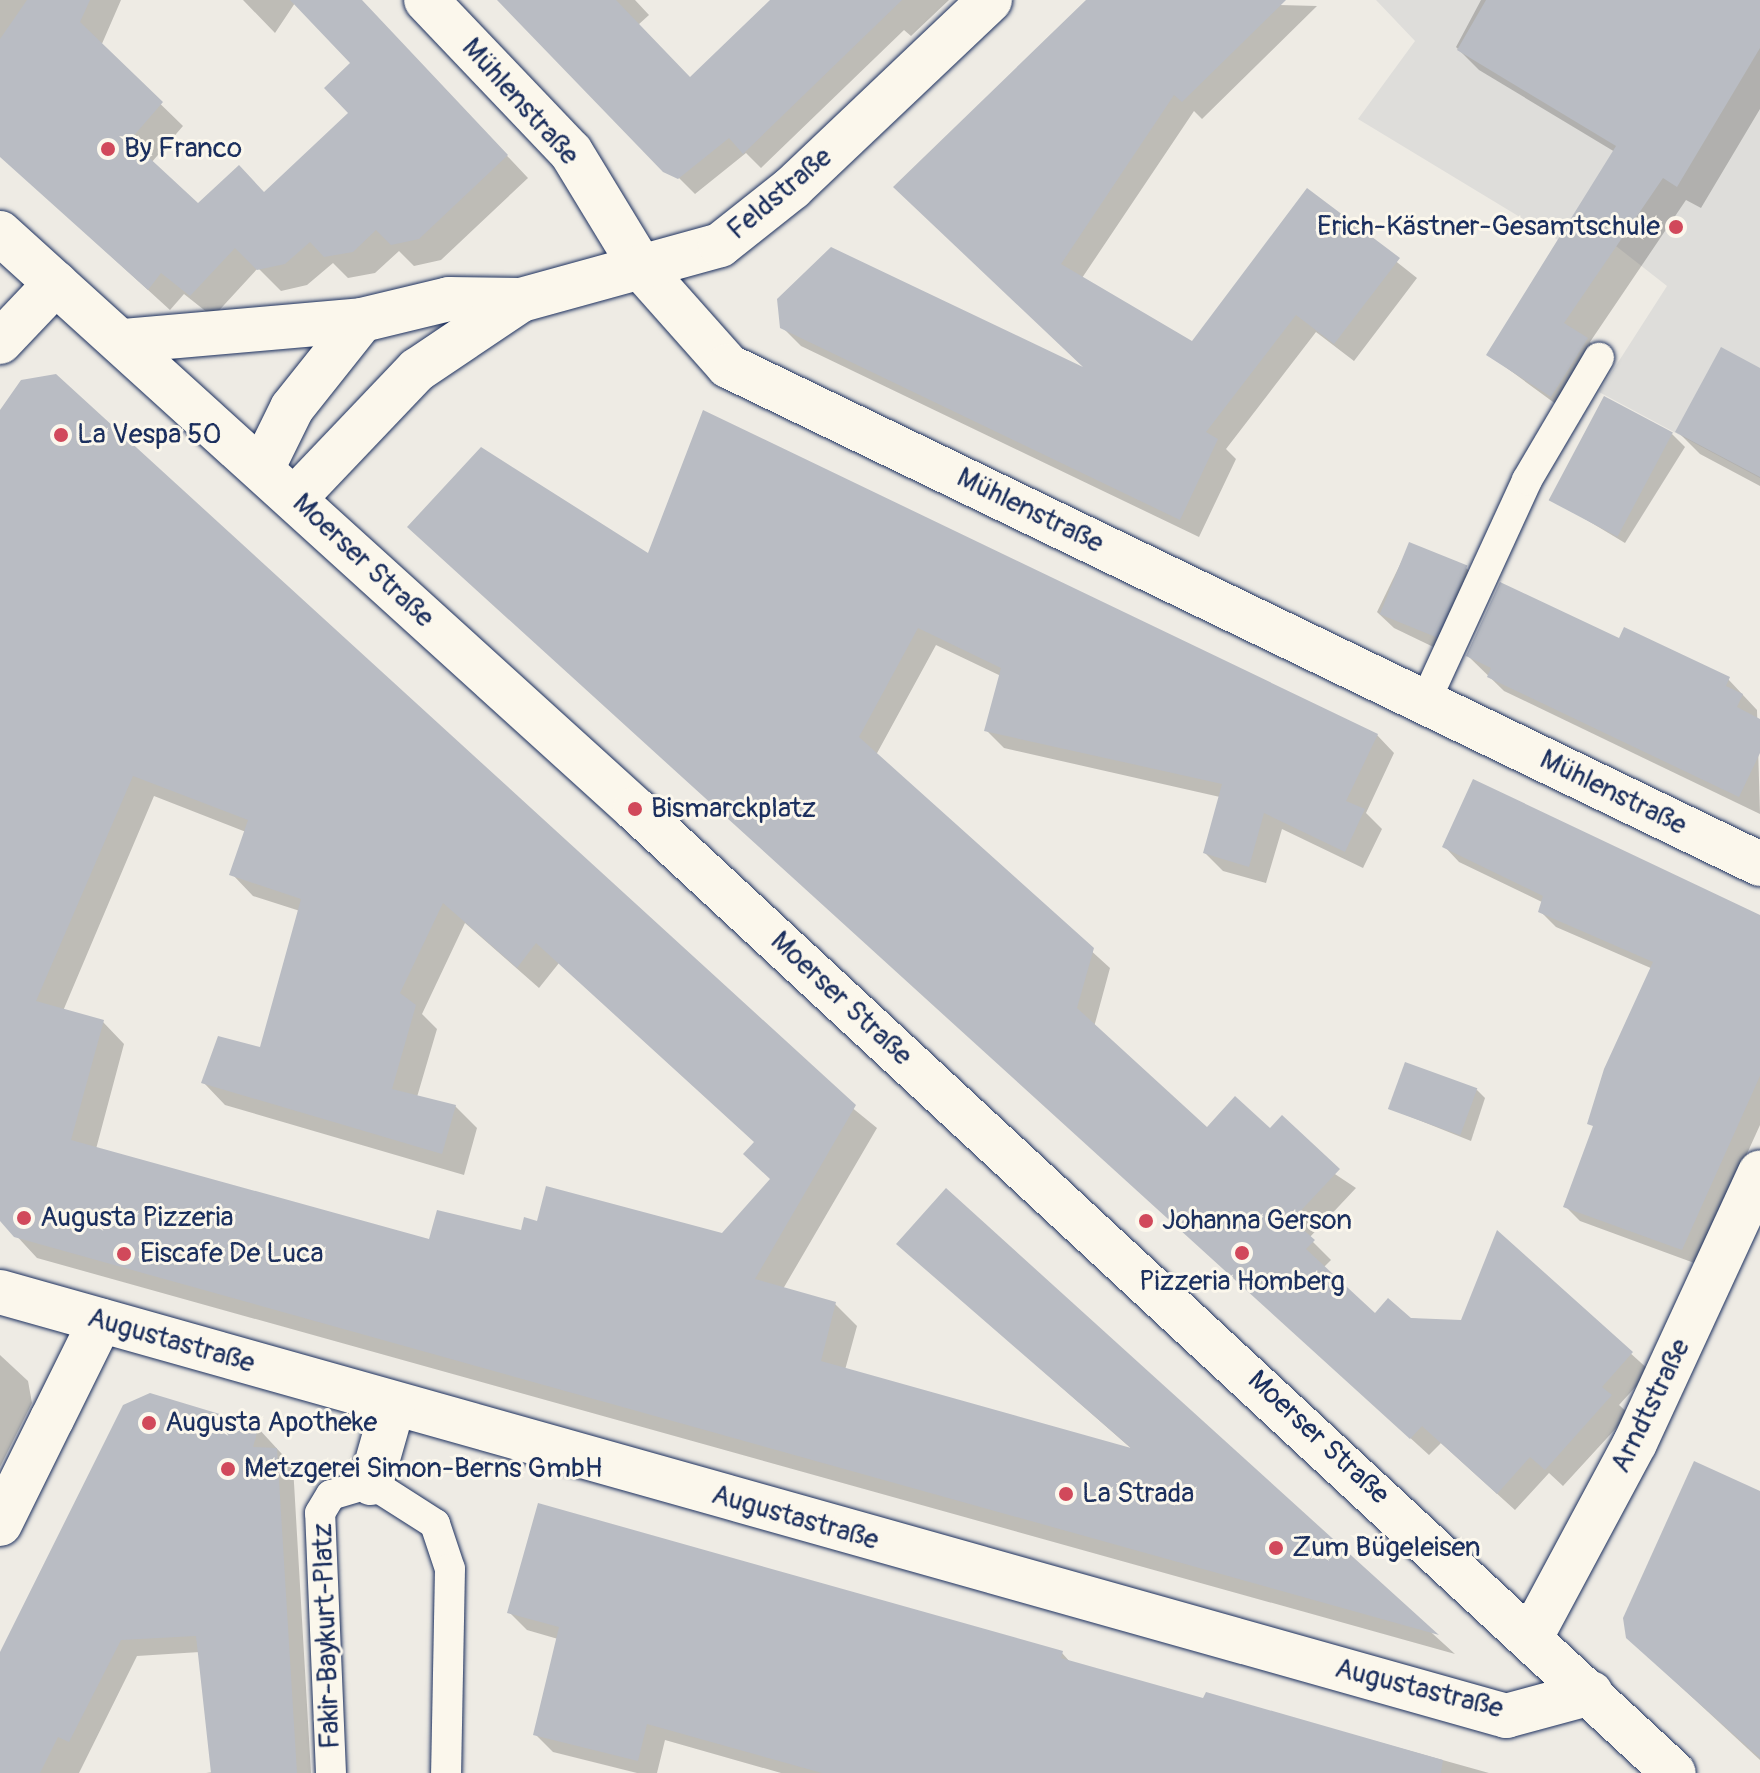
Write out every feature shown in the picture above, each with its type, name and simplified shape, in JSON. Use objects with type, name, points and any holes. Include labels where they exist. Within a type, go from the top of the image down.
[{"type":"street","name":"Mühlenstraße","points":[[426,0],[571,152],[642,269],[728,366],[1760,864]]},
{"type":"street","name":"Feldstraße","points":[[123,341],[362,320],[449,299],[521,300],[720,245],[792,188],[990,0]]},
{"type":"street","name":"Moerser Straße","points":[[0,233],[295,498],[1532,1635],[1674,1773]]},
{"type":"street","points":[[0,342],[56,283]]},
{"type":"street","name":"Feldstraße","points":[[295,498],[417,370],[521,300]]},
{"type":"street","points":[[262,469],[292,408],[362,320]]},
{"type":"street","name":"Arndtstraße","points":[[1532,1635],[1635,1443],[1760,1172]]},
{"type":"street","name":"Augustastraße","points":[[0,1292],[393,1406],[1506,1716],[1591,1693]]},
{"type":"street","points":[[0,1524],[101,1320]]},
{"type":"street","points":[[371,1483],[393,1406]]},
{"type":"lane","points":[[1425,702],[1527,480],[1599,358]]},
{"type":"lane","points":[[371,1483],[435,1524],[450,1569],[446,1773]]},
{"type":"lane","name":"Fakir-Baykurt-Platz","points":[[331,1773],[320,1513],[331,1495],[371,1483]]},
{"type":"shaded area","name":"Erich-Kästner-Gesamtschule","points":[[1376,0],[1760,0],[1760,478],[1599,392],[1667,286],[1575,214],[1558,240],[1358,119],[1415,41]]},
{"type":"building","points":[[27,0],[90,0],[80,22],[163,102],[130,140],[198,203],[239,165],[264,192],[348,113],[324,88],[350,63],[290,0],[362,0],[508,155],[419,239],[391,245],[376,230],[353,252],[324,257],[310,242],[285,264],[257,270],[235,248],[190,296],[161,273],[148,290],[0,157],[0,39]]},
{"type":"building","points":[[497,0],[616,0],[690,77],[770,0],[902,0],[743,154],[729,138],[678,179],[663,172]]},
{"type":"building","points":[[1086,0],[1286,0],[1182,102],[1174,95],[1061,264],[1192,341],[1307,188],[1400,258],[1334,344],[1296,315],[1206,432],[1218,439],[1180,520],[780,328],[777,299],[831,247],[1083,367],[893,187]]},
{"type":"building","points":[[1486,0],[1760,0],[1760,48],[1677,187],[1663,178],[1564,323],[1588,338],[1551,397],[1486,355],[1616,146],[1457,50]]},
{"type":"building","points":[[1721,347],[1760,368],[1760,477],[1675,432]]},
{"type":"building","points":[[56,374],[856,1105],[755,1279],[836,1302],[821,1361],[1131,1448],[896,1244],[946,1188],[1439,1635],[14,1237],[0,1221],[0,410],[21,380]],"holes":[[[133,776],[248,820],[229,875],[301,899],[260,1047],[218,1036],[201,1083],[442,1154],[456,1105],[392,1089],[416,1005],[400,993],[443,903],[517,968],[536,943],[754,1142],[743,1154],[770,1179],[722,1233],[546,1186],[537,1221],[524,1217],[521,1230],[437,1210],[429,1239],[71,1140],[104,1020],[36,1001]]]},
{"type":"building","points":[[1604,396],[1673,433],[1617,537],[1549,500]]},
{"type":"building","points":[[703,410],[1378,734],[1346,801],[1365,809],[1345,852],[1264,813],[1249,867],[1203,853],[1222,784],[984,731],[1001,668],[918,628],[859,737],[1094,948],[1077,1008],[1207,1127],[1235,1096],[1270,1128],[1282,1115],[1340,1169],[1292,1220],[1315,1240],[1306,1249],[1375,1313],[1388,1298],[1411,1318],[1461,1320],[1497,1230],[1633,1352],[1602,1387],[1612,1395],[1545,1470],[1530,1457],[1497,1494],[1422,1426],[1410,1439],[407,527],[481,447],[648,553]]},
{"type":"building","points":[[1409,542],[1467,566],[1438,638],[1380,614]]},
{"type":"building","points":[[1500,582],[1619,638],[1624,627],[1730,677],[1726,686],[1743,694],[1737,707],[1760,719],[1760,753],[1739,797],[1487,677],[1491,668],[1466,656]]},
{"type":"building","points":[[1473,779],[1760,915],[1760,1076],[1682,1250],[1563,1207],[1593,1126],[1587,1124],[1604,1069],[1653,962],[1538,912],[1543,896],[1442,847]]},
{"type":"building","points":[[1405,1062],[1477,1088],[1460,1135],[1388,1109]]},
{"type":"building","points":[[150,1393],[259,1426],[253,1447],[277,1448],[297,1773],[211,1773],[196,1636],[121,1640],[69,1742],[58,1737],[40,1773],[0,1773],[0,1652],[123,1405]]},
{"type":"building","points":[[1694,1461],[1760,1491],[1760,1758],[1626,1638],[1623,1618]]},
{"type":"building","points":[[538,1503],[1063,1651],[1061,1658],[1203,1698],[1206,1692],[1443,1760],[1441,1773],[822,1773],[647,1724],[638,1761],[533,1735],[559,1627],[507,1613]]},
{"type":"place","name":"By Franco","points":[[108,149]]},
{"type":"place","name":"Erich-Kästner-Gesamtschule","points":[[1676,227]]},
{"type":"place","name":"La Vespa 50","points":[[61,435]]},
{"type":"place","name":"Bismarckplatz","points":[[635,809]]},
{"type":"place","name":"Augusta Pizzeria","points":[[24,1218]]},
{"type":"place","name":"Johanna Gerson","points":[[1146,1221]]},
{"type":"place","name":"Pizzeria Homberg","points":[[1242,1253]]},
{"type":"place","name":"Eiscafe De Luca","points":[[124,1254]]},
{"type":"place","name":"Augusta Apotheke","points":[[149,1423]]},
{"type":"place","name":"Metzgerei Simon-Berns GmbH","points":[[228,1469]]},
{"type":"place","name":"La Strada","points":[[1066,1494]]},
{"type":"place","name":"Zum Bügeleisen","points":[[1276,1548]]}]
